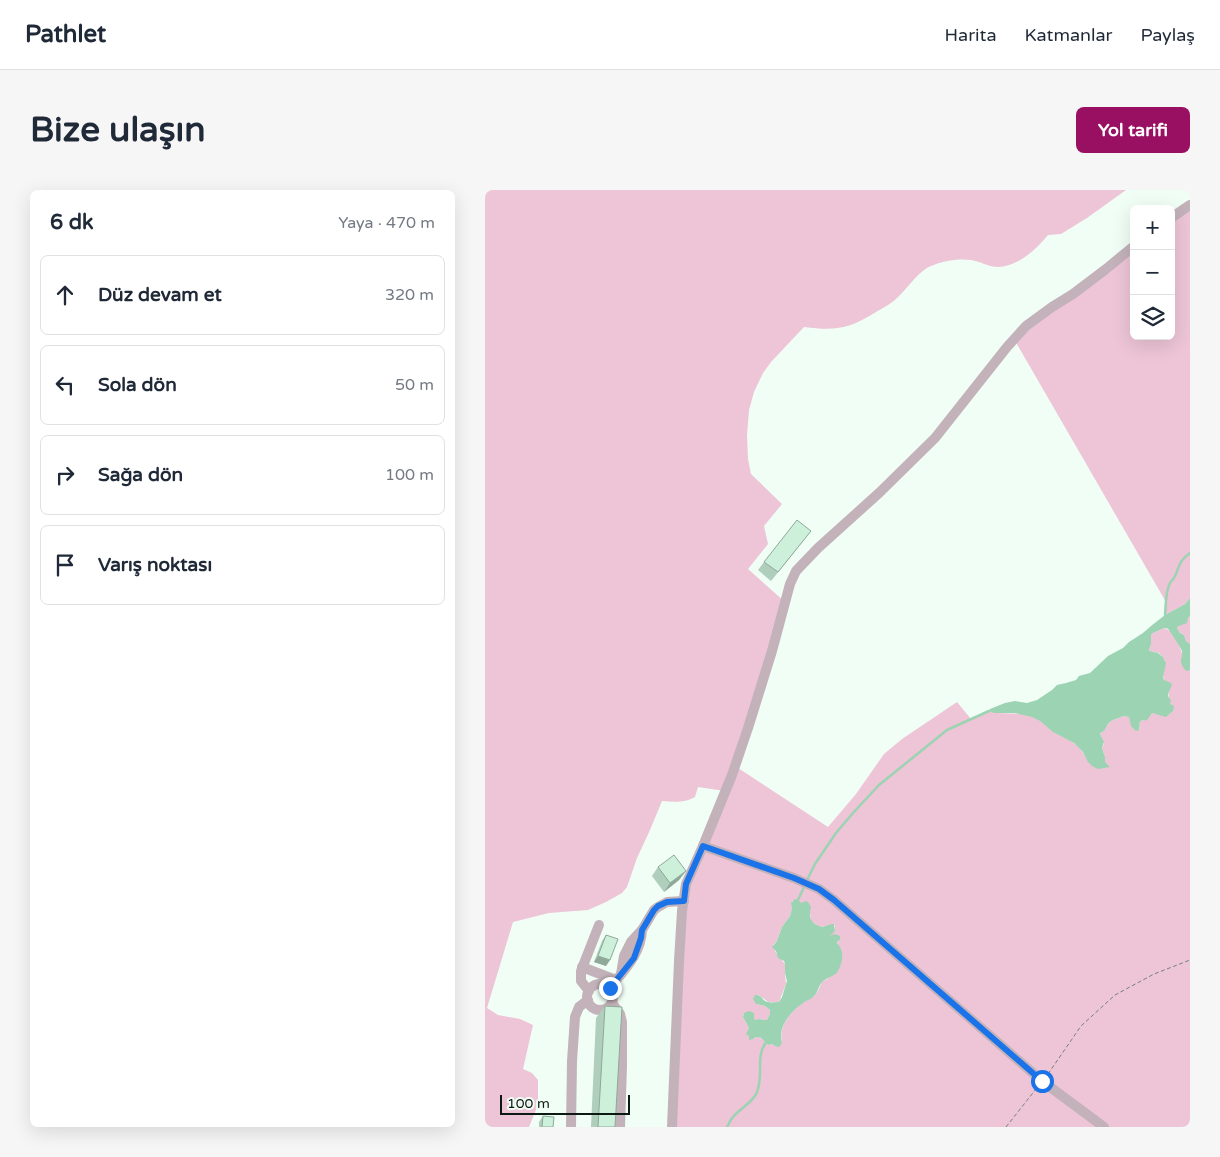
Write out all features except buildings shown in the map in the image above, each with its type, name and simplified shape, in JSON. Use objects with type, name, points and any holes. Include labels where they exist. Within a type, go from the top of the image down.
[{"type":"street","points":[[1175,215],[1190,205]]},
{"type":"street","points":[[672,1127],[679,961],[686,884],[732,775],[743,744],[772,651],[790,584],[797,571],[818,548],[879,493],[935,438],[1007,346],[1026,326],[1073,294],[1130,249]]},
{"type":"street","points":[[703,846],[794,878],[819,889],[1042,1081],[1104,1127]]},
{"type":"street","points":[[599,925],[580,975],[589,1003],[593,1008],[599,1010],[605,1009],[612,1002],[616,980],[624,956],[631,942],[642,930],[651,914],[658,906],[667,902],[684,901]]},
{"type":"street","points":[[582,967],[616,980]]},
{"type":"street","points":[[571,1127],[575,1017],[579,1007],[593,986],[605,985],[616,980]]},
{"type":"street","points":[[612,1002],[620,1014],[622,1022],[623,1066],[620,1127]]},
{"type":"path","points":[[1005,1127],[1049,1074],[1081,1026],[1115,995],[1154,974],[1190,960]]},
{"type":"shaded area","points":[[485,190],[1126,190],[1061,234],[1048,235],[1026,256],[1013,264],[995,267],[973,260],[961,259],[937,264],[923,271],[892,302],[858,322],[842,327],[825,329],[804,327],[763,373],[754,392],[749,410],[748,459],[751,474],[782,504],[764,526],[768,544],[748,569],[785,602],[735,766],[828,827],[856,794],[884,754],[902,739],[957,702],[971,719],[989,711],[1032,716],[1057,734],[1074,743],[1088,761],[1105,762],[1102,748],[1104,744],[1100,733],[1110,722],[1123,716],[1129,717],[1131,723],[1139,730],[1140,721],[1143,721],[1152,713],[1166,716],[1171,713],[1168,687],[1163,676],[1165,661],[1159,653],[1149,649],[1153,633],[1164,628],[1169,631],[1177,640],[1186,670],[1190,670],[1190,1127],[672,1127],[686,884],[725,791],[698,787],[695,797],[691,799],[679,802],[662,801],[637,858],[627,887],[622,893],[588,910],[549,913],[513,922],[487,1008],[498,1015],[520,1019],[533,1025],[523,1069],[532,1073],[538,1080],[538,1105],[529,1127],[485,1127]],"holes":[[[792,901],[804,906],[810,913],[811,921],[820,927],[835,925],[835,931],[830,936],[840,938],[840,940],[838,941],[828,979],[822,981],[814,996],[790,1014],[782,1031],[782,1043],[775,1046],[772,1044],[768,1045],[760,1037],[753,1039],[749,1036],[749,1028],[743,1017],[744,1013],[754,1013],[756,1021],[760,1019],[767,1020],[770,1010],[765,1006],[756,1004],[759,995],[768,1002],[779,1002],[786,984],[785,964],[776,953],[773,945],[790,916]]]},
{"type":"shaded area","points":[[1190,205],[1190,598],[1185,604],[1165,615],[1166,602],[1014,339],[1130,249],[1130,340],[1175,340],[1175,215]]},
{"type":"shaded area","points":[[1190,598],[1190,616],[1187,623],[1177,628],[1190,644],[1190,670],[1186,671],[1182,664],[1182,651],[1167,628],[1151,635],[1149,650],[1158,653],[1166,663],[1163,677],[1164,680],[1172,685],[1168,695],[1171,700],[1170,704],[1174,706],[1173,711],[1166,717],[1152,713],[1147,720],[1140,721],[1139,730],[1136,731],[1131,726],[1129,717],[1123,716],[1110,722],[1100,733],[1104,742],[1102,748],[1105,762],[1110,767],[1098,769],[1092,766],[1083,752],[1074,743],[1053,732],[1032,717],[1015,713],[994,713],[989,711],[1005,703],[1015,701],[1027,703],[1037,700],[1057,685],[1076,680],[1079,676],[1090,673],[1108,656],[1123,648],[1165,615],[1185,604]]},
{"type":"shaded area","points":[[1190,616],[1190,644],[1177,628]]},
{"type":"shaded area","points":[[795,899],[801,903],[808,902],[811,907],[810,917],[815,924],[822,927],[834,924],[835,931],[830,936],[835,934],[840,936],[840,940],[837,943],[841,950],[842,958],[837,973],[823,981],[815,995],[796,1009],[787,1019],[782,1031],[782,1043],[779,1047],[772,1044],[768,1045],[760,1037],[749,1040],[749,1036],[746,1034],[749,1028],[743,1017],[744,1013],[749,1011],[754,1013],[754,1019],[756,1020],[767,1020],[770,1010],[765,1006],[756,1004],[753,999],[755,995],[771,1002],[779,1002],[782,997],[787,981],[785,964],[784,961],[778,958],[776,951],[772,947],[790,916],[791,903]]},
{"type":"waterway","points":[[1165,615],[1166,595],[1170,582],[1175,577],[1182,561],[1190,553]]},
{"type":"waterway","points":[[807,880],[815,864],[836,833],[879,785],[947,730],[989,711]]},
{"type":"waterway","points":[[798,900],[805,885]]},
{"type":"waterway","points":[[727,1127],[732,1118],[753,1099],[757,1092],[760,1079],[761,1054],[766,1042]]},
{"type":"route","points":[[610,988],[634,958],[642,930],[654,910],[667,902],[684,901],[686,884],[703,846],[794,878],[819,889],[1042,1081]]}]
